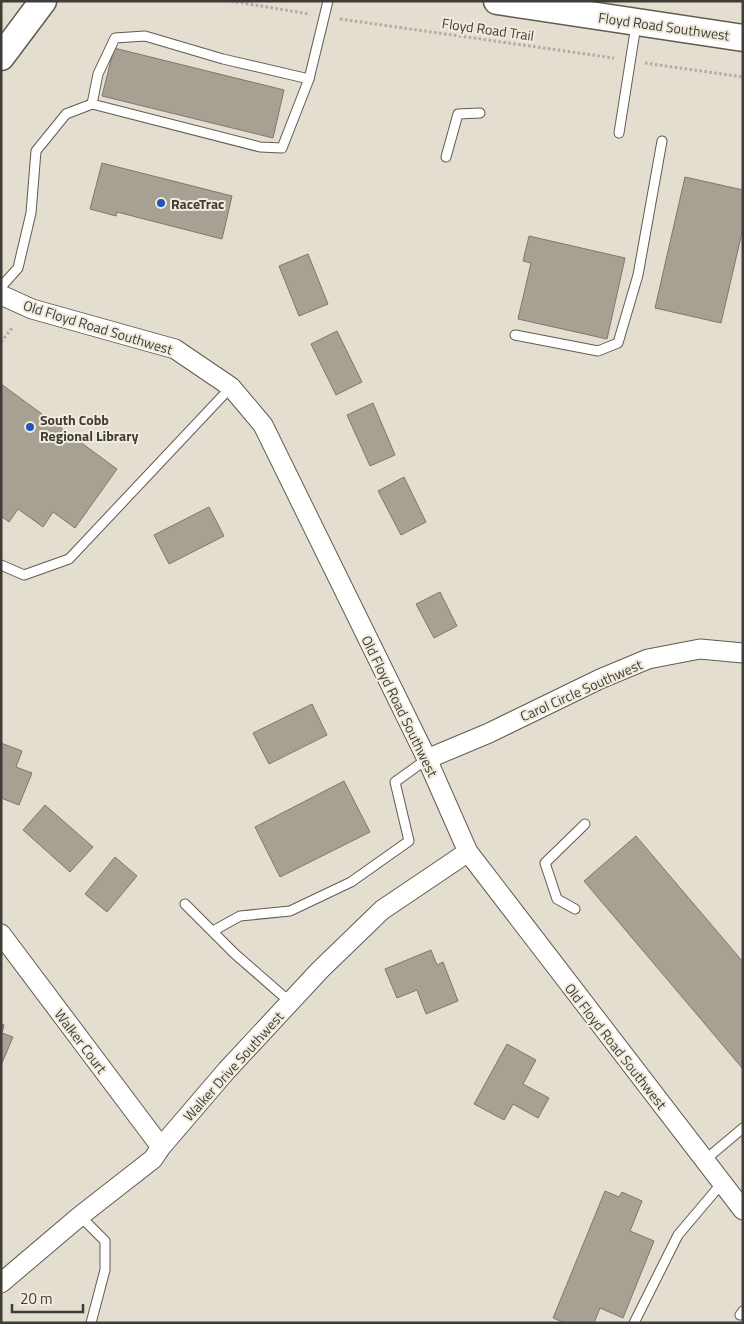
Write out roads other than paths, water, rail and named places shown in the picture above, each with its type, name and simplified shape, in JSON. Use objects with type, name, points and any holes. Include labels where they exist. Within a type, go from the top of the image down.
[{"type":"main road","points":[[1,56],[43,1]]},
{"type":"main road","name":"Floyd Road Southwest","points":[[497,1],[743,38]]},
{"type":"street","name":"Old Floyd Road Southwest","points":[[1,295],[32,309],[175,349],[231,387],[264,425],[427,759],[468,852],[743,1210]]},
{"type":"street","name":"Carol Circle Southwest","points":[[427,759],[489,733],[541,706],[600,679],[648,660],[700,649],[743,653]]},
{"type":"street","name":"Walker Drive Southwest","points":[[1,1283],[80,1216],[153,1158],[227,1070],[320,970],[382,910],[468,852]]},
{"type":"street","name":"Walker Court","points":[[1,934],[161,1147]]},
{"type":"lane","points":[[1,287],[18,268],[31,213],[36,151],[66,114],[92,104],[260,147],[282,148],[309,79],[328,1]]},
{"type":"lane","points":[[619,133],[637,22]]},
{"type":"lane","points":[[92,104],[98,74],[115,38],[145,36],[223,59],[309,79]]},
{"type":"lane","points":[[446,156],[458,114],[480,113]]},
{"type":"lane","points":[[515,335],[598,351],[618,343],[638,275],[662,141]]},
{"type":"lane","points":[[1,564],[24,575],[69,559],[231,387]]},
{"type":"lane","points":[[212,931],[240,916],[290,911],[350,882],[408,841],[395,782],[427,759]]},
{"type":"lane","points":[[575,909],[557,899],[545,863],[585,824]]},
{"type":"lane","points":[[185,904],[235,954],[290,1002]]},
{"type":"lane","points":[[705,1160],[743,1128]]},
{"type":"lane","points":[[634,1323],[678,1235],[722,1183]]},
{"type":"lane","points":[[80,1216],[105,1241],[104,1270],[91,1323]]},
{"type":"place","name":"RaceTrac","points":[[161,203]]},
{"type":"place","name":"South Cobb Regional Library","points":[[30,427]]}]
